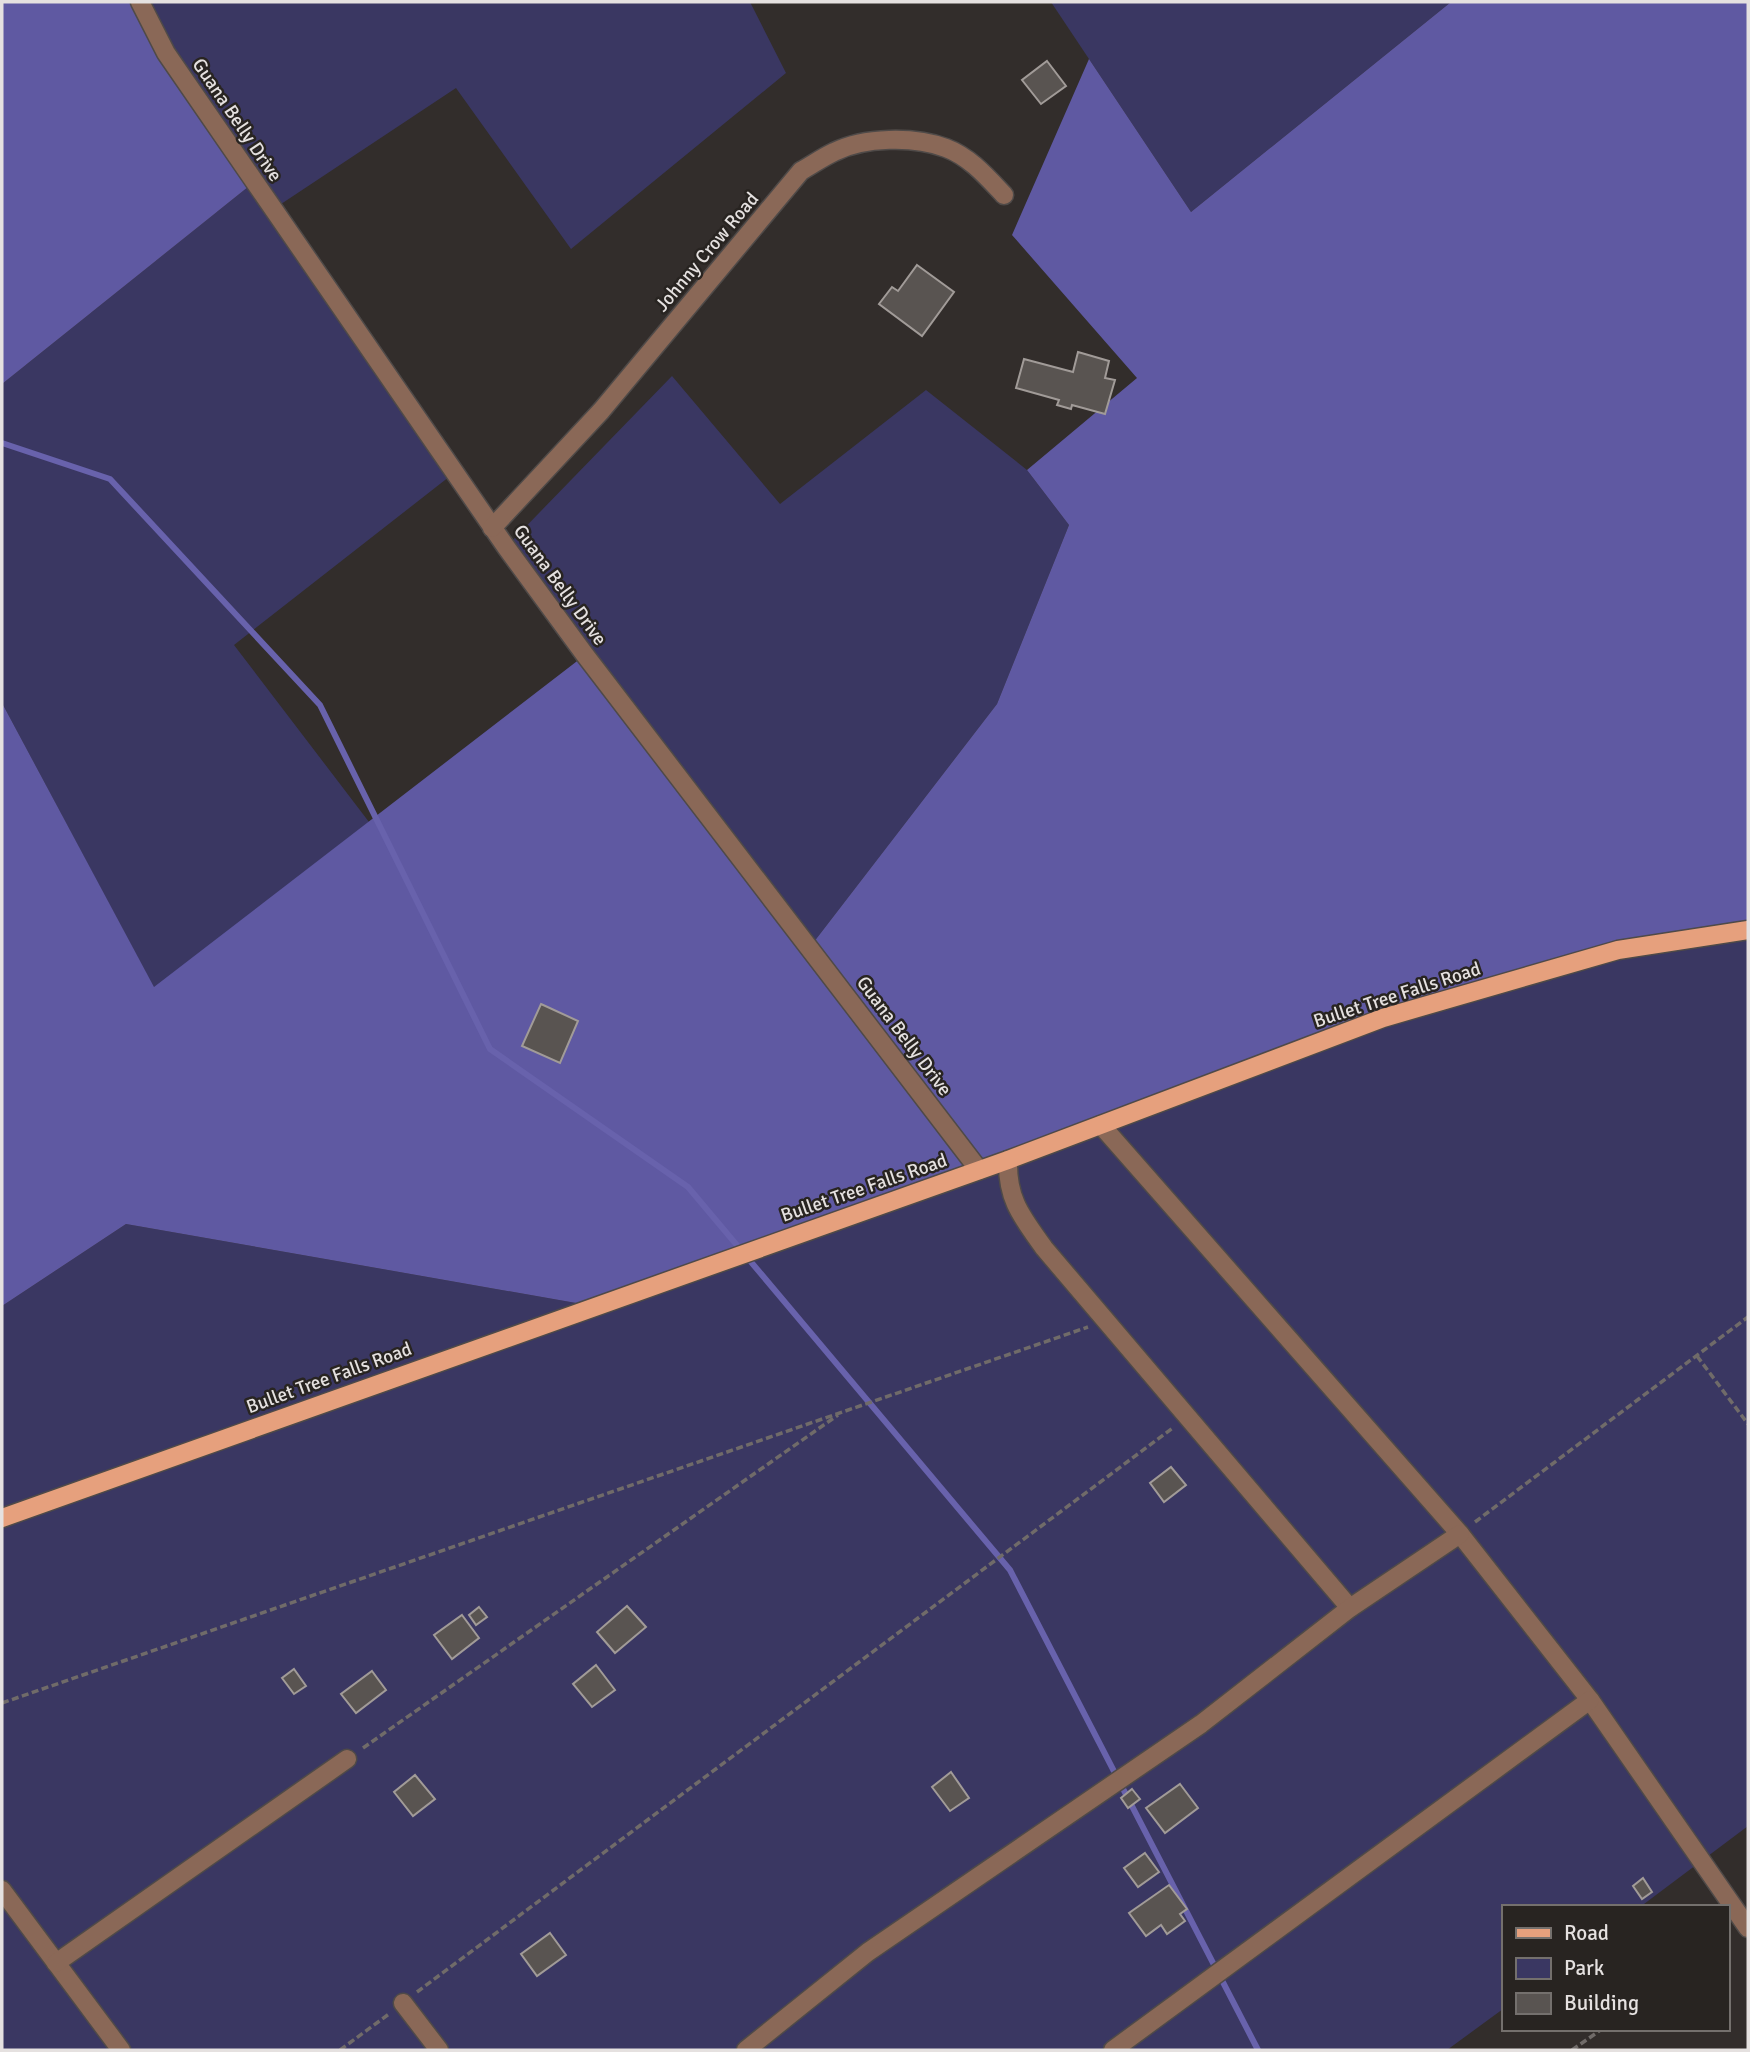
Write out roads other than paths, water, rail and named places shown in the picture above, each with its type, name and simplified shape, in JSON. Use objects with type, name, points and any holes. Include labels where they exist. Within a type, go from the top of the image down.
[{"type":"main road","name":"Bullet Tree Falls Road","points":[[2,1518],[1008,1160],[1383,1018],[1618,950],[1748,930]]},
{"type":"street","name":"Guana Belly Drive","points":[[141,2],[173,64],[492,528],[593,666],[979,1170]]},
{"type":"street","name":"Johnny Crow Road","points":[[492,528],[601,411],[801,172],[836,150],[879,141],[909,141],[946,148],[977,166],[1004,195]]},
{"type":"street","points":[[1101,1125],[1460,1534],[1590,1700],[1748,1928]]},
{"type":"street","points":[[1008,1160],[1007,1182],[1015,1207],[1044,1248],[1350,1608]]},
{"type":"street","points":[[746,2050],[868,1952],[1200,1724],[1350,1608],[1460,1534]]},
{"type":"street","points":[[1113,2050],[1590,1700]]},
{"type":"street","points":[[56,1963],[347,1759]]},
{"type":"street","points":[[2,1891],[121,2050]]},
{"type":"street","points":[[403,2003],[439,2050]]},
{"type":"waterway","points":[[2,443],[110,479],[320,705],[490,1049],[688,1187],[1010,1570],[1258,2050]]}]
